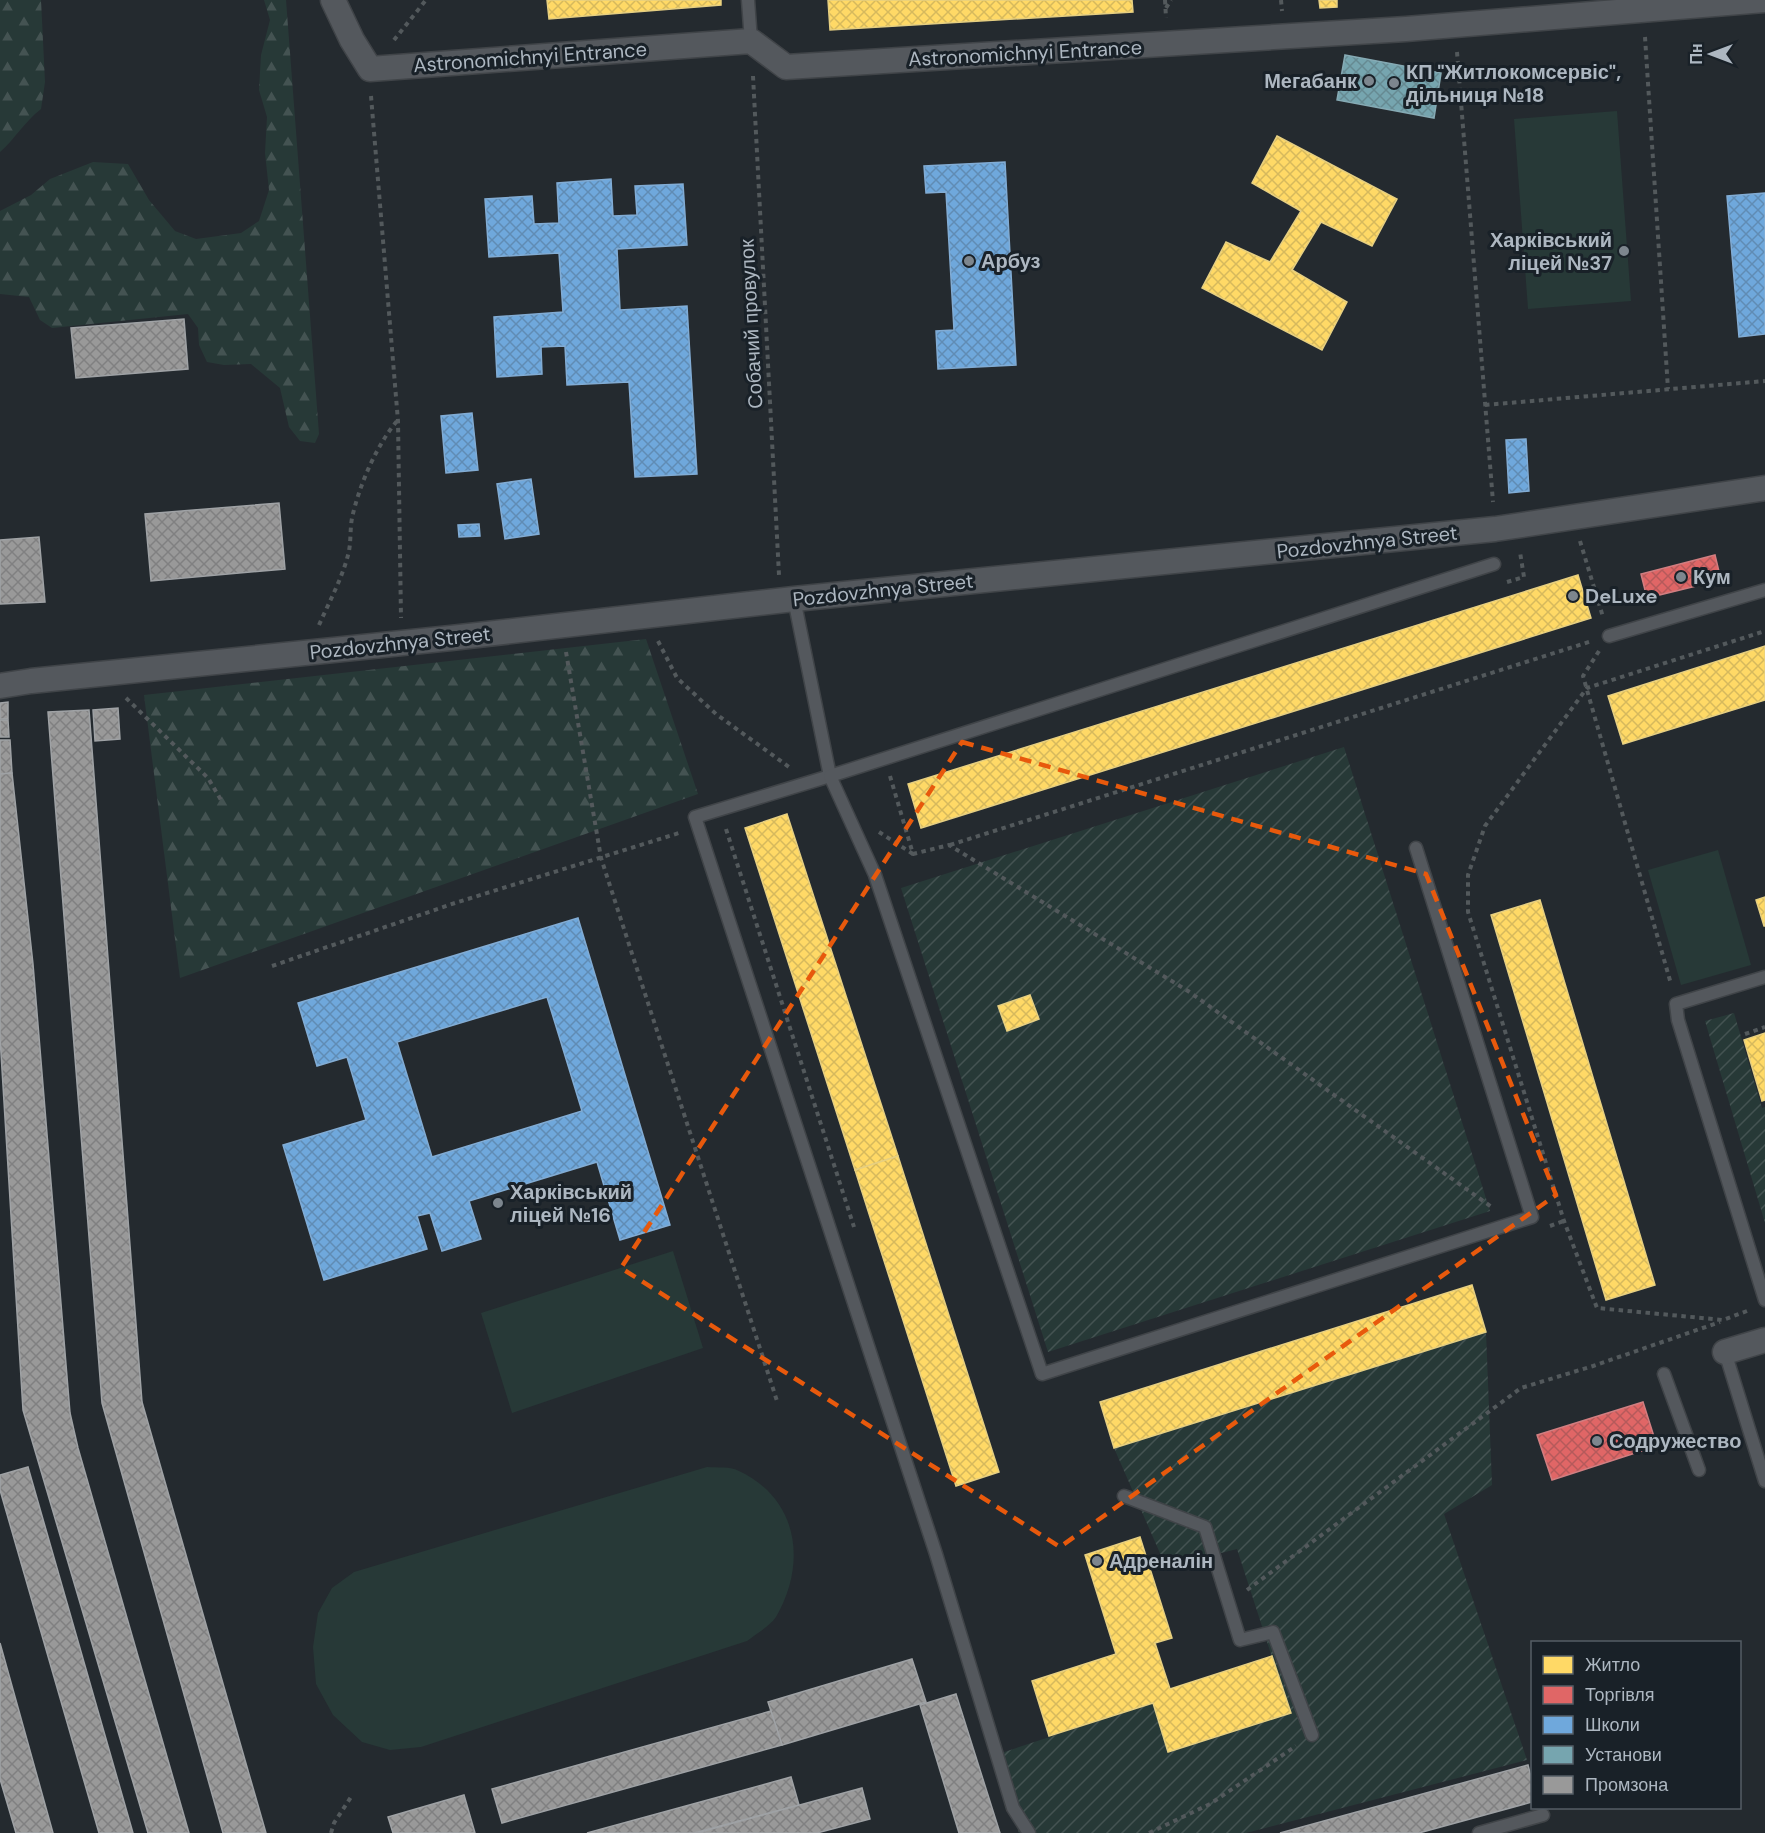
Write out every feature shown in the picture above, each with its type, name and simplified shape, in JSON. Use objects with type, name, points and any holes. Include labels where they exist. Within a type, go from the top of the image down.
[{"type":"street","points":[[333,0],[370,69]]},
{"type":"street","name":"Astronomichnyi Entrance","points":[[370,69],[751,41],[786,67],[1168,45],[1765,0]]},
{"type":"street","name":"Pozdovzhnya Street","points":[[0,686],[794,599],[1495,529],[1765,488]]},
{"type":"street","points":[[1725,1352],[1765,1340]]},
{"type":"lane","points":[[748,0],[751,41]]},
{"type":"lane","points":[[1029,1833],[1013,1808],[936,1554],[694,817],[830,777],[1494,564]]},
{"type":"lane","points":[[1609,636],[1765,590]]},
{"type":"lane","points":[[794,599],[830,777],[875,875],[1042,1374],[1532,1217],[1416,848]]},
{"type":"lane","points":[[1760,1304],[1678,1020],[1676,1004],[1765,977]]},
{"type":"lane","points":[[1725,1352],[1765,1481]]},
{"type":"lane","points":[[1664,1374],[1699,1470]]},
{"type":"lane","points":[[1124,1496],[1205,1527],[1240,1640],[1274,1632],[1312,1735]]},
{"type":"lane","points":[[1479,1833],[1543,1815]]},
{"type":"path","points":[[403,643],[398,421],[370,69],[426,0]]},
{"type":"path","points":[[1165,9],[1171,0]]},
{"type":"path","points":[[1643,10],[1668,389]]},
{"type":"path","points":[[1455,25],[1495,529]]},
{"type":"path","name":"Собачий провулок","points":[[751,41],[780,587],[794,599]]},
{"type":"path","points":[[1485,405],[1765,381]]},
{"type":"path","points":[[307,652],[343,570],[358,497],[383,437],[398,421]]},
{"type":"path","points":[[1577,533],[1609,636]]},
{"type":"path","points":[[1502,584],[1524,577],[1518,542]]},
{"type":"path","points":[[1724,1320],[1597,1308],[1564,1221],[1468,912],[1468,875],[1485,826],[1587,688],[1765,631]]},
{"type":"path","points":[[656,636],[677,678],[716,714],[809,783]]},
{"type":"path","points":[[1609,636],[1583,676],[1676,1004]]},
{"type":"path","points":[[844,809],[913,854],[949,845],[1609,636]]},
{"type":"path","points":[[566,648],[601,858],[778,1404]]},
{"type":"path","points":[[118,691],[208,778],[221,800]]},
{"type":"path","points":[[901,773],[890,776],[913,854]]},
{"type":"path","points":[[723,821],[855,1230]]},
{"type":"path","points":[[272,966],[455,903],[669,836]]},
{"type":"path","points":[[949,845],[1188,991],[1514,1222]]},
{"type":"path","points":[[1745,1034],[1765,1027]]},
{"type":"path","points":[[1229,1603],[1521,1388],[1593,1366],[1724,1320],[1760,1304]]},
{"type":"path","points":[[1149,1833],[1210,1804],[1312,1735]]},
{"type":"path","points":[[331,1833],[334,1823],[351,1797]]},
{"type":"highlighted area","points":[[962,742],[1426,874],[1556,1195],[1060,1547],[621,1268]]},
{"type":"green space","points":[[0,0],[41,0],[45,82],[41,109],[0,152]]},
{"type":"green space","points":[[264,0],[286,0],[319,434],[315,443],[300,441],[289,427],[280,388],[251,364],[224,365],[207,362],[199,345],[198,328],[188,314],[52,328],[40,320],[29,297],[0,294],[0,211],[31,195],[50,179],[93,162],[128,164],[149,200],[175,231],[196,239],[241,233],[259,221],[269,190],[265,153],[267,117],[259,90],[261,55],[270,20]]},
{"type":"green space","points":[[1617,111],[1631,301],[1528,309],[1514,119]]},
{"type":"green space","points":[[646,639],[698,794],[180,978],[144,695]]},
{"type":"green space","points":[[1344,747],[1490,1211],[1048,1352],[901,888]]},
{"type":"green space","points":[[1718,850],[1751,965],[1681,985],[1648,870]]},
{"type":"green space","points":[[1734,1013],[1762,1108],[1765,1107],[1765,1223],[1705,1021]]},
{"type":"green space","points":[[673,1251],[703,1348],[512,1413],[481,1313]]},
{"type":"green space","points":[[1486,1332],[1492,1485],[1444,1514],[1527,1760],[1246,1833],[1019,1833],[992,1756],[1153,1703],[1169,1752],[1290,1713],[1237,1549],[1166,1567],[1114,1448]]},
{"type":"green space","points":[[707,1467],[736,1469],[759,1483],[774,1498],[785,1516],[792,1535],[794,1555],[792,1576],[786,1597],[776,1617],[767,1627],[747,1641],[421,1747],[390,1750],[362,1742],[333,1715],[316,1684],[313,1647],[318,1613],[332,1588],[354,1572]]},
{"type":"building: Житло","points":[[547,0],[721,0],[721,5],[549,19]]},
{"type":"building: Житло","points":[[828,0],[1132,0],[1133,12],[830,30]]},
{"type":"building: Житло","points":[[1319,0],[1337,0],[1337,7],[1320,8]]},
{"type":"building: Житло","points":[[1277,136],[1397,199],[1372,246],[1321,222],[1292,270],[1347,302],[1322,350],[1202,288],[1226,242],[1270,262],[1301,211],[1252,183]]},
{"type":"building: Житло","points":[[1578,575],[1591,618],[921,828],[908,784]]},
{"type":"building: Житло","points":[[1765,646],[1765,700],[1623,744],[1608,696]]},
{"type":"building: Житло","points":[[787,814],[898,1156],[855,1170],[745,828]]},
{"type":"building: Житло","points":[[1765,897],[1765,926],[1764,926],[1756,900]]},
{"type":"building: Житло","points":[[1540,900],[1655,1285],[1606,1300],[1491,915]]},
{"type":"building: Житло","points":[[1030,995],[1039,1019],[1007,1031],[998,1006]]},
{"type":"building: Житло","points":[[1765,1033],[1765,1100],[1762,1101],[1744,1040]]},
{"type":"building: Житло","points":[[898,1156],[999,1472],[956,1486],[855,1170]]},
{"type":"building: Житло","points":[[1472,1285],[1486,1332],[1114,1448],[1100,1402]]},
{"type":"building: Житло","points":[[1140,1537],[1172,1638],[1155,1643],[1170,1689],[1272,1656],[1291,1713],[1168,1752],[1153,1703],[1049,1736],[1032,1681],[1116,1654],[1085,1555]]},
{"type":"building: Торгівля","name":"Кум","points":[[1715,555],[1721,580],[1647,598],[1641,574]]},
{"type":"building: Торгівля","name":"Содружество","points":[[1643,1402],[1657,1446],[1552,1480],[1537,1435]]},
{"type":"building: Школи","points":[[1005,162],[1016,365],[938,369],[936,331],[954,330],[946,192],[926,193],[924,166]]},
{"type":"building: Школи","points":[[611,179],[613,216],[637,215],[635,186],[683,184],[687,245],[617,249],[620,310],[687,306],[697,474],[635,477],[629,382],[567,385],[565,346],[541,347],[542,374],[497,377],[494,317],[563,312],[559,253],[489,257],[485,199],[532,196],[534,224],[559,223],[557,183]]},
{"type":"building: Школи","points":[[1765,193],[1765,334],[1739,337],[1727,196]]},
{"type":"building: Школи","points":[[472,413],[478,470],[446,473],[441,416]]},
{"type":"building: Школи","points":[[1526,439],[1529,491],[1509,493],[1506,440]]},
{"type":"building: Школи","points":[[531,479],[539,534],[505,539],[497,484]]},
{"type":"building: Школи","points":[[479,524],[480,536],[459,537],[458,525]]},
{"type":"building: Школи","points":[[578,918],[670,1225],[620,1240],[597,1162],[469,1201],[481,1239],[442,1251],[430,1213],[417,1216],[427,1249],[324,1280],[283,1145],[366,1120],[347,1057],[317,1066],[298,1003]],"holes":[[[547,997],[582,1111],[432,1157],[397,1042]]]},
{"type":"building: Установи","points":[[1345,55],[1441,73],[1434,118],[1337,100]]},
{"type":"building: Промзона","points":[[184,319],[188,369],[76,378],[71,328]]},
{"type":"building: Промзона","points":[[279,503],[285,569],[151,581],[145,514]]},
{"type":"building: Промзона","points":[[39,537],[45,602],[0,604],[0,540]]},
{"type":"building: Промзона","points":[[8,702],[8,719],[0,719],[0,703]]},
{"type":"building: Промзона","points":[[118,708],[120,739],[95,741],[93,710]]},
{"type":"building: Промзона","points":[[89,710],[142,1402],[266,1833],[223,1833],[102,1403],[48,712]]},
{"type":"building: Промзона","points":[[0,720],[8,720],[9,737],[0,737]]},
{"type":"building: Промзона","points":[[0,740],[10,740],[12,773],[0,774]]},
{"type":"building: Промзона","points":[[12,773],[33,964],[70,1413],[78,1448],[189,1833],[148,1833],[23,1410],[0,1037],[0,774]]},
{"type":"building: Промзона","points":[[28,1467],[133,1833],[99,1833],[0,1490],[0,1475]]},
{"type":"building: Промзона","points":[[0,1643],[53,1833],[16,1833],[0,1779]]},
{"type":"building: Промзона","points":[[912,1659],[926,1702],[782,1745],[768,1702]]},
{"type":"building: Промзона","points":[[956,1694],[1000,1833],[959,1833],[920,1705]]},
{"type":"building: Промзона","points":[[771,1711],[782,1745],[502,1823],[492,1789]]},
{"type":"building: Промзона","points":[[1528,1765],[1531,1777],[1531,1802],[1419,1833],[1280,1833]]},
{"type":"building: Промзона","points":[[791,1777],[799,1805],[694,1833],[587,1833]]},
{"type":"building: Промзона","points":[[862,1788],[870,1819],[817,1833],[697,1833]]},
{"type":"building: Промзона","points":[[464,1795],[475,1833],[393,1833],[388,1817]]},
{"type":"place","name":"Мегабанк","points":[[1369,81]]},
{"type":"place","name":"КП \"Житлокомсервіс\", дільниця №18","points":[[1394,83]]},
{"type":"place","name":"Харківський ліцей №37","points":[[1624,251]]},
{"type":"place","name":"Арбуз","points":[[969,261]]},
{"type":"place","name":"Кум","points":[[1681,577]]},
{"type":"place","name":"DeLuxe","points":[[1573,596]]},
{"type":"place","name":"Харківський ліцей №16","points":[[498,1203]]},
{"type":"place","name":"Содружество","points":[[1597,1441]]},
{"type":"place","name":"Адреналін","points":[[1097,1561]]}]
